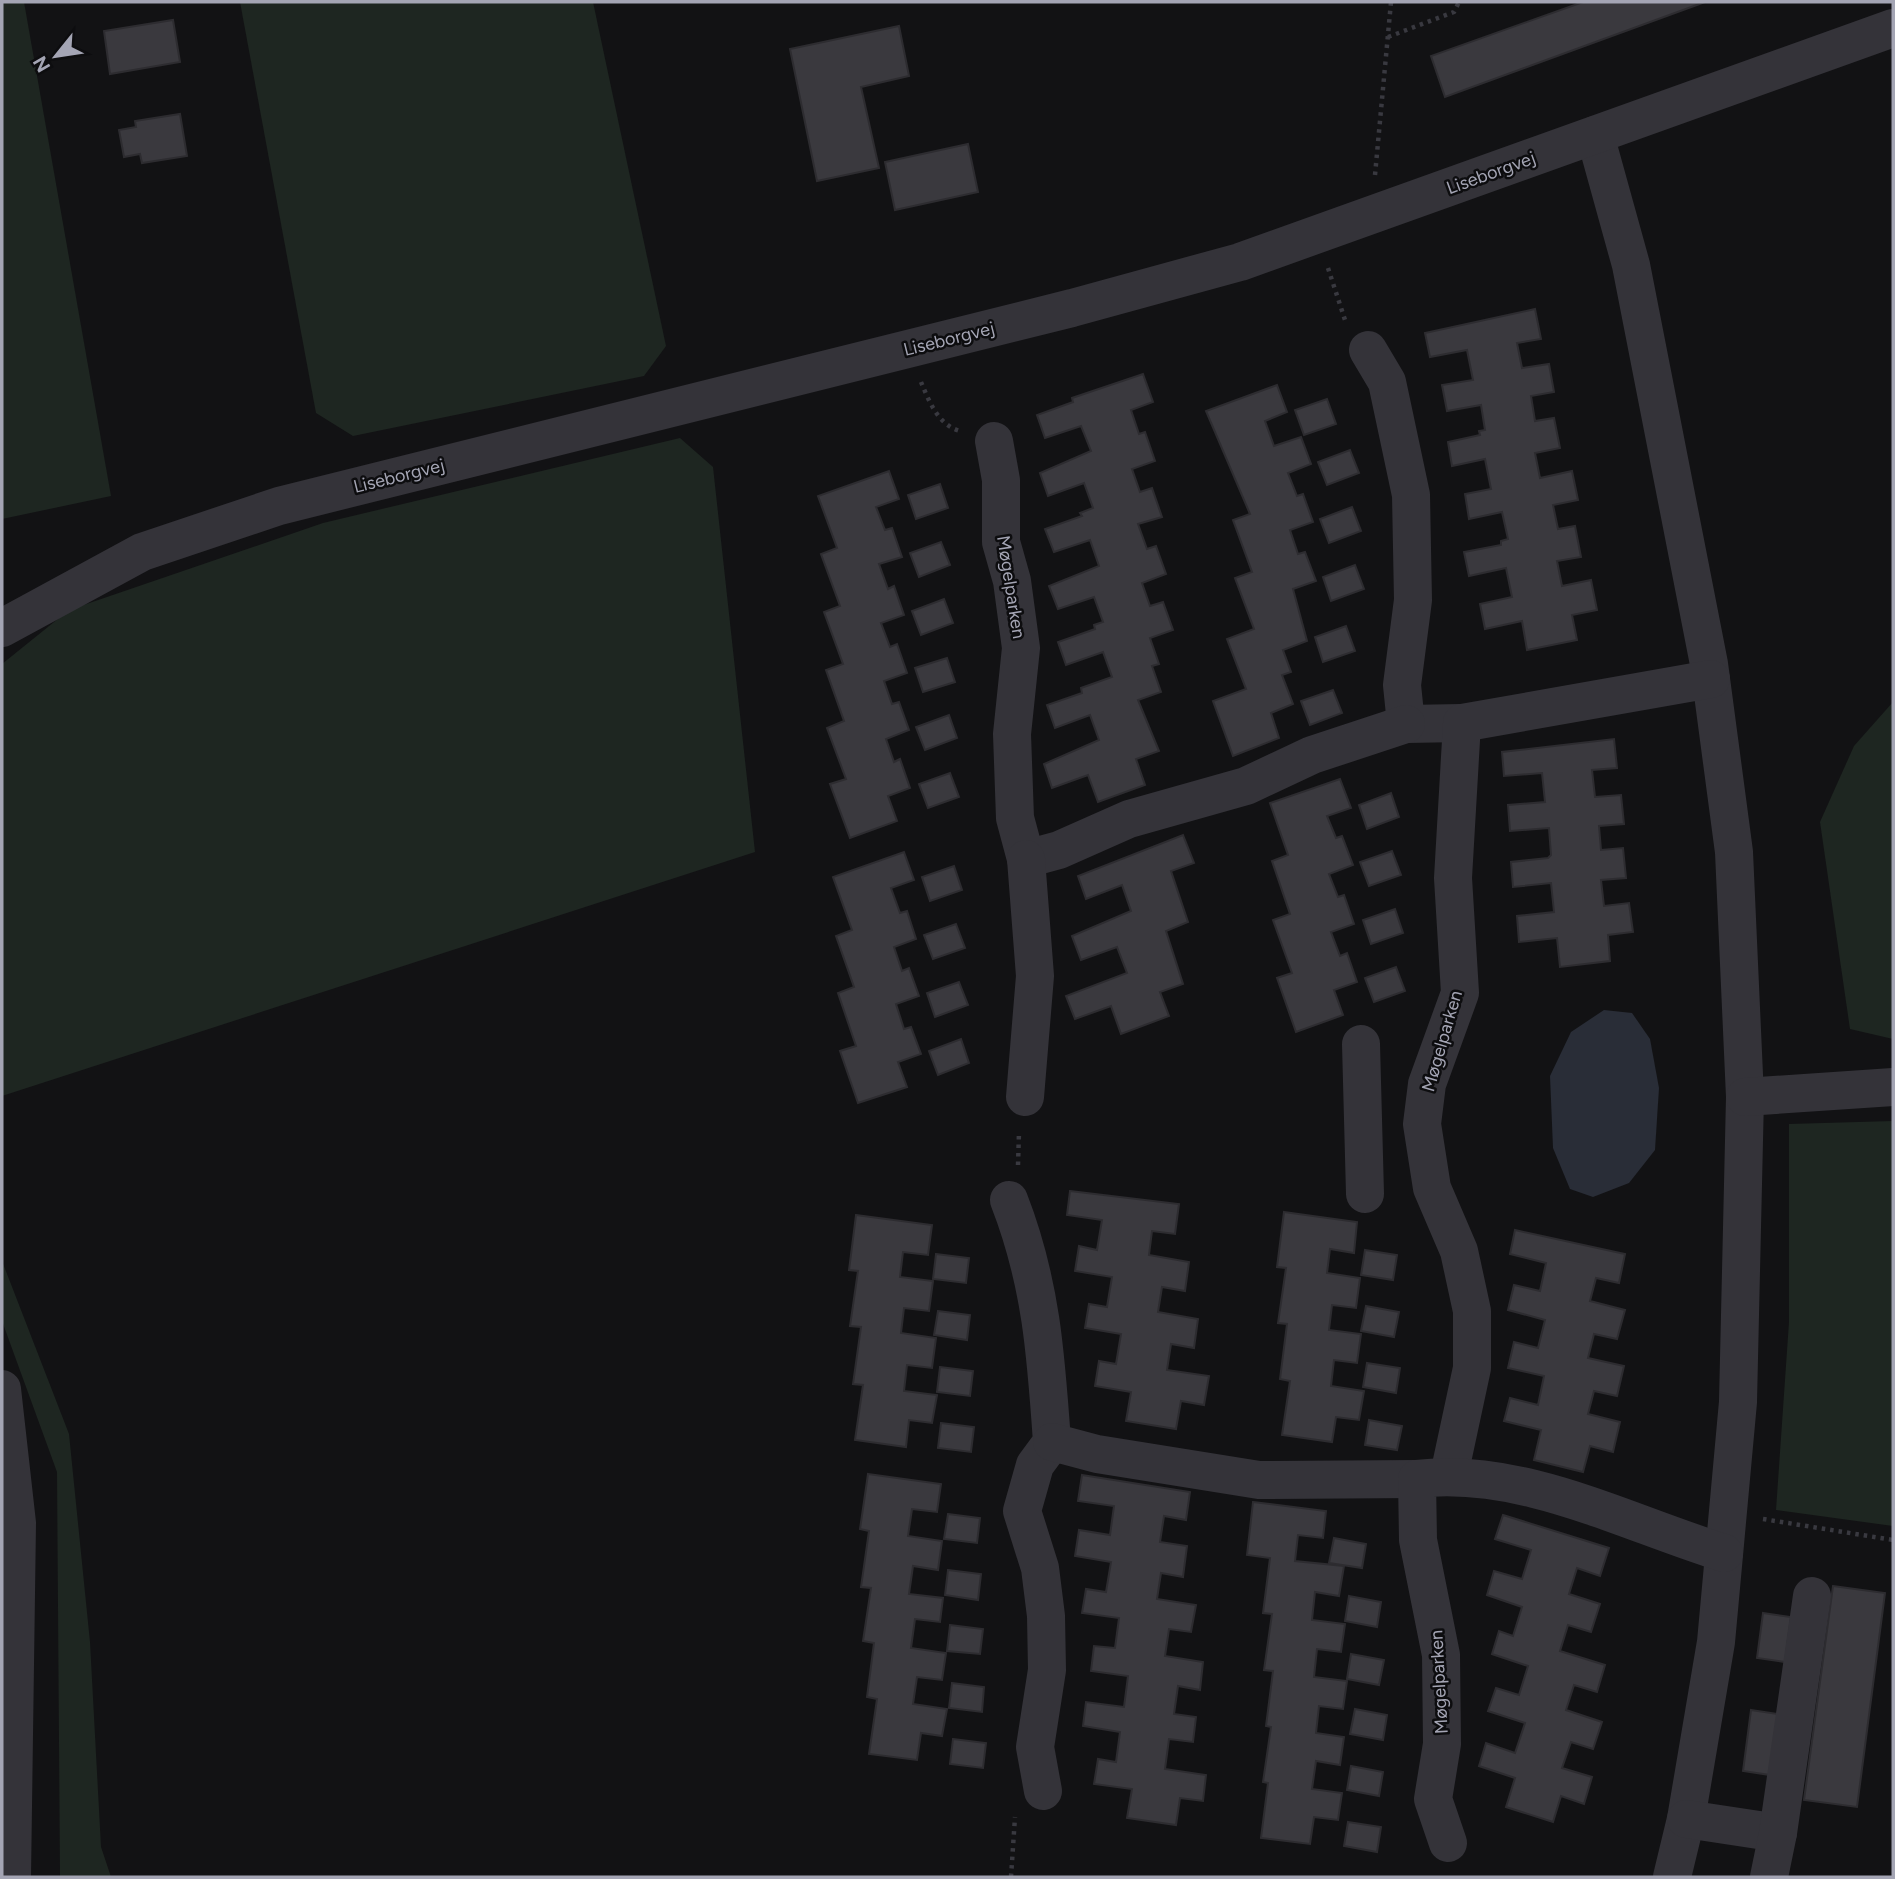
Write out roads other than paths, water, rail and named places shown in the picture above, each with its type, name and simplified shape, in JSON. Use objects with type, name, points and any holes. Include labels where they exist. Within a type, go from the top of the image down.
[{"type":"street","name":"Liseborgvej","points":[[2,628],[142,552],[279,506],[908,349],[1240,262],[1893,27]]},
{"type":"street","points":[[1595,135],[1631,265],[1710,671],[1734,852],[1745,1097],[1738,1402],[1716,1642],[1686,1819],[1672,1877]]},
{"type":"street","points":[[1368,350],[1387,382],[1411,495],[1413,600],[1402,685],[1406,724]]},
{"type":"street","name":"Møgelparken","points":[[994,441],[1001,480],[1001,542],[1013,581],[1021,648],[1012,734],[1015,818],[1026,859],[1035,976],[1025,1097]]},
{"type":"street","points":[[1026,859],[1059,850],[1129,818],[1245,786],[1312,755],[1406,724],[1462,723],[1710,671]]},
{"type":"street","name":"Møgelparken","points":[[1448,1843],[1433,1799],[1442,1744],[1441,1655],[1418,1540],[1433,1477],[1472,1368],[1472,1311],[1459,1251],[1432,1188],[1422,1124],[1427,1084],[1460,993],[1453,878],[1462,723]]},
{"type":"street","points":[[1361,1044],[1365,1194]]},
{"type":"street","points":[[1745,1097],[1893,1087]]},
{"type":"street","points":[[1363,1127],[1422,1124]]},
{"type":"street","points":[[1009,1200],[1021,1229],[1043,1321],[1052,1442],[1035,1465],[1022,1511],[1040,1569],[1046,1616],[1047,1670],[1035,1747],[1042,1791]]},
{"type":"street","points":[[2,1390],[17,1523],[12,1877]]},
{"type":"street","points":[[1052,1442],[1109,1457],[1259,1480],[1433,1477],[1546,1490],[1725,1535]]},
{"type":"street","points":[[1769,1877],[1778,1833],[1812,1597]]},
{"type":"street","points":[[1686,1819],[1778,1833]]}]
